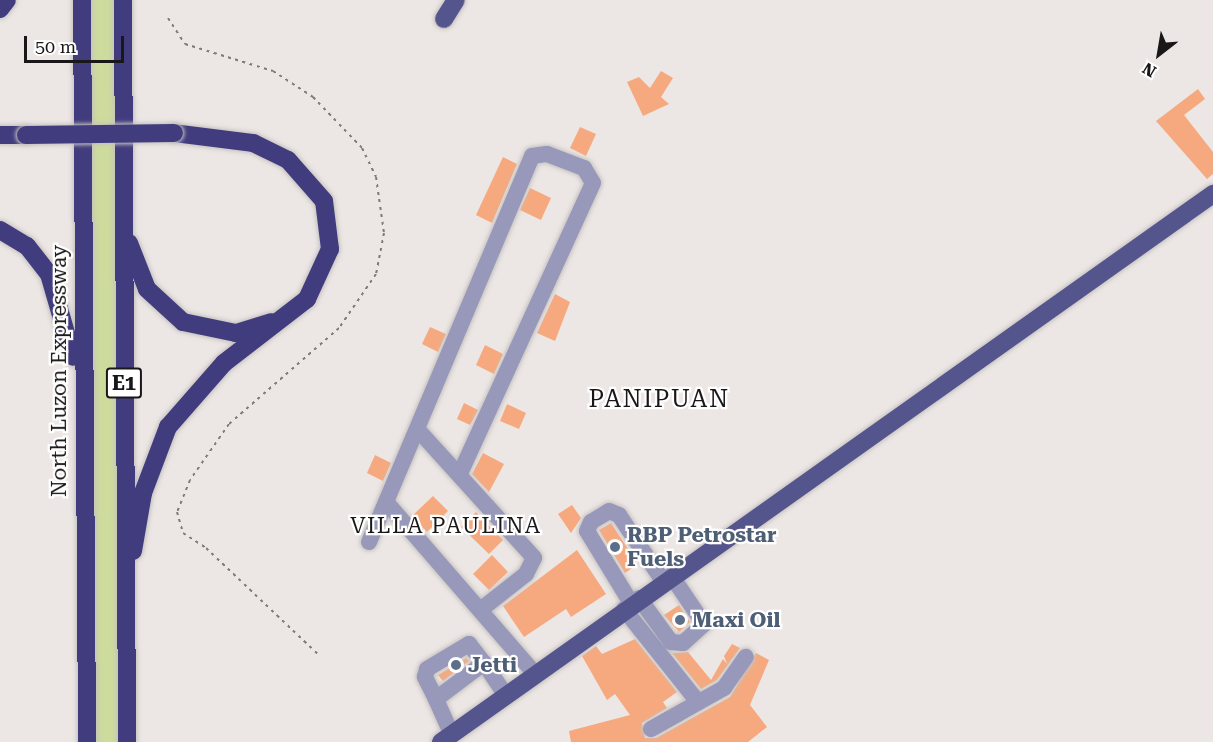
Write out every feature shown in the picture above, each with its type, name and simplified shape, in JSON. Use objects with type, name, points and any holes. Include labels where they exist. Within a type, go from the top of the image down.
[{"type":"highway","points":[[0,9],[7,0]]},
{"type":"highway","name":"North Luzon Expressway","points":[[82,0],[81,408],[87,742]]},
{"type":"highway","name":"E1","points":[[123,0],[122,172],[127,742]]},
{"type":"highway","points":[[0,135],[174,133],[272,150],[315,186],[328,216],[330,249],[317,282],[296,310],[224,363],[168,427],[143,493],[125,594]]},
{"type":"highway","points":[[122,172],[138,275],[167,313],[198,328],[236,333],[296,310]]},
{"type":"highway","points":[[0,230],[27,246],[49,274],[65,318],[81,408]]},
{"type":"main road","points":[[444,19],[456,0]]},
{"type":"main road","points":[[446,737],[667,578],[1213,194]]},
{"type":"street","points":[[369,542],[419,431],[532,156],[547,154],[585,168],[593,183],[460,474]]},
{"type":"street","points":[[419,431],[534,558],[526,573],[483,608]]},
{"type":"street","points":[[387,502],[391,513],[483,608],[534,673]]},
{"type":"street","points":[[632,603],[671,642],[683,643],[704,624],[619,515],[609,511],[591,522],[587,531],[632,603],[698,702]]},
{"type":"street","points":[[446,737],[436,699],[425,677],[427,669],[469,644],[505,694]]},
{"type":"street","points":[[651,729],[731,682],[746,657]]},
{"type":"street","points":[[436,699],[484,663]]},
{"type":"green space","points":[[88,0],[115,0],[121,742],[93,742]]},
{"type":"building","points":[[661,71],[673,78],[661,97],[669,104],[643,116],[627,82],[639,77],[650,88]]},
{"type":"building","points":[[1198,89],[1205,99],[1184,115],[1213,152],[1213,174],[1207,179],[1156,121]]},
{"type":"building","points":[[580,127],[596,134],[586,156],[570,148]]},
{"type":"building","points":[[503,157],[517,164],[492,223],[476,215]]},
{"type":"building","points":[[530,188],[551,198],[541,220],[520,210]]},
{"type":"building","points":[[555,294],[570,302],[555,341],[537,333]]},
{"type":"building","points":[[430,327],[446,334],[438,352],[422,344]]},
{"type":"building","points":[[485,345],[503,354],[494,374],[476,365]]},
{"type":"building","points":[[464,403],[478,410],[470,425],[457,419]]},
{"type":"building","points":[[507,404],[526,413],[519,429],[500,421]]},
{"type":"building","points":[[483,453],[504,464],[489,492],[472,474]]},
{"type":"building","points":[[375,455],[391,463],[383,481],[367,473]]},
{"type":"building","points":[[433,496],[448,511],[427,532],[412,516]]},
{"type":"building","points":[[572,505],[581,518],[571,533],[558,514]]},
{"type":"building","points":[[476,512],[503,540],[489,554],[461,527]]},
{"type":"building","name":"RBP Petrostar Fuels","points":[[611,523],[638,564],[625,573],[599,530]]},
{"type":"building","points":[[577,550],[606,594],[571,617],[566,609],[524,637],[503,606]]},
{"type":"building","points":[[492,555],[508,572],[489,590],[473,574]]},
{"type":"building","points":[[679,605],[690,622],[679,632],[664,615]]},
{"type":"building","points":[[635,639],[677,692],[663,702],[667,708],[642,723],[645,738],[656,738],[730,697],[756,653],[769,660],[750,705],[767,727],[748,742],[571,742],[569,731],[630,715],[615,694],[607,700],[582,656],[596,646],[602,654]]},
{"type":"building","points":[[732,644],[740,648],[717,680],[701,689],[672,653],[688,652],[711,680],[723,659],[727,664],[724,656]]},
{"type":"building","points":[[466,658],[469,661],[443,681],[438,675]]},
{"type":"place","name":"RBP Petrostar Fuels","points":[[615,547]]},
{"type":"place","name":"Maxi Oil","points":[[680,620]]},
{"type":"place","name":"Jetti","points":[[456,665]]},
{"type":"district","name":"PANIPUAN","points":[[659,400]]},
{"type":"district","name":"VILLA PAULINA","points":[[446,526]]}]
